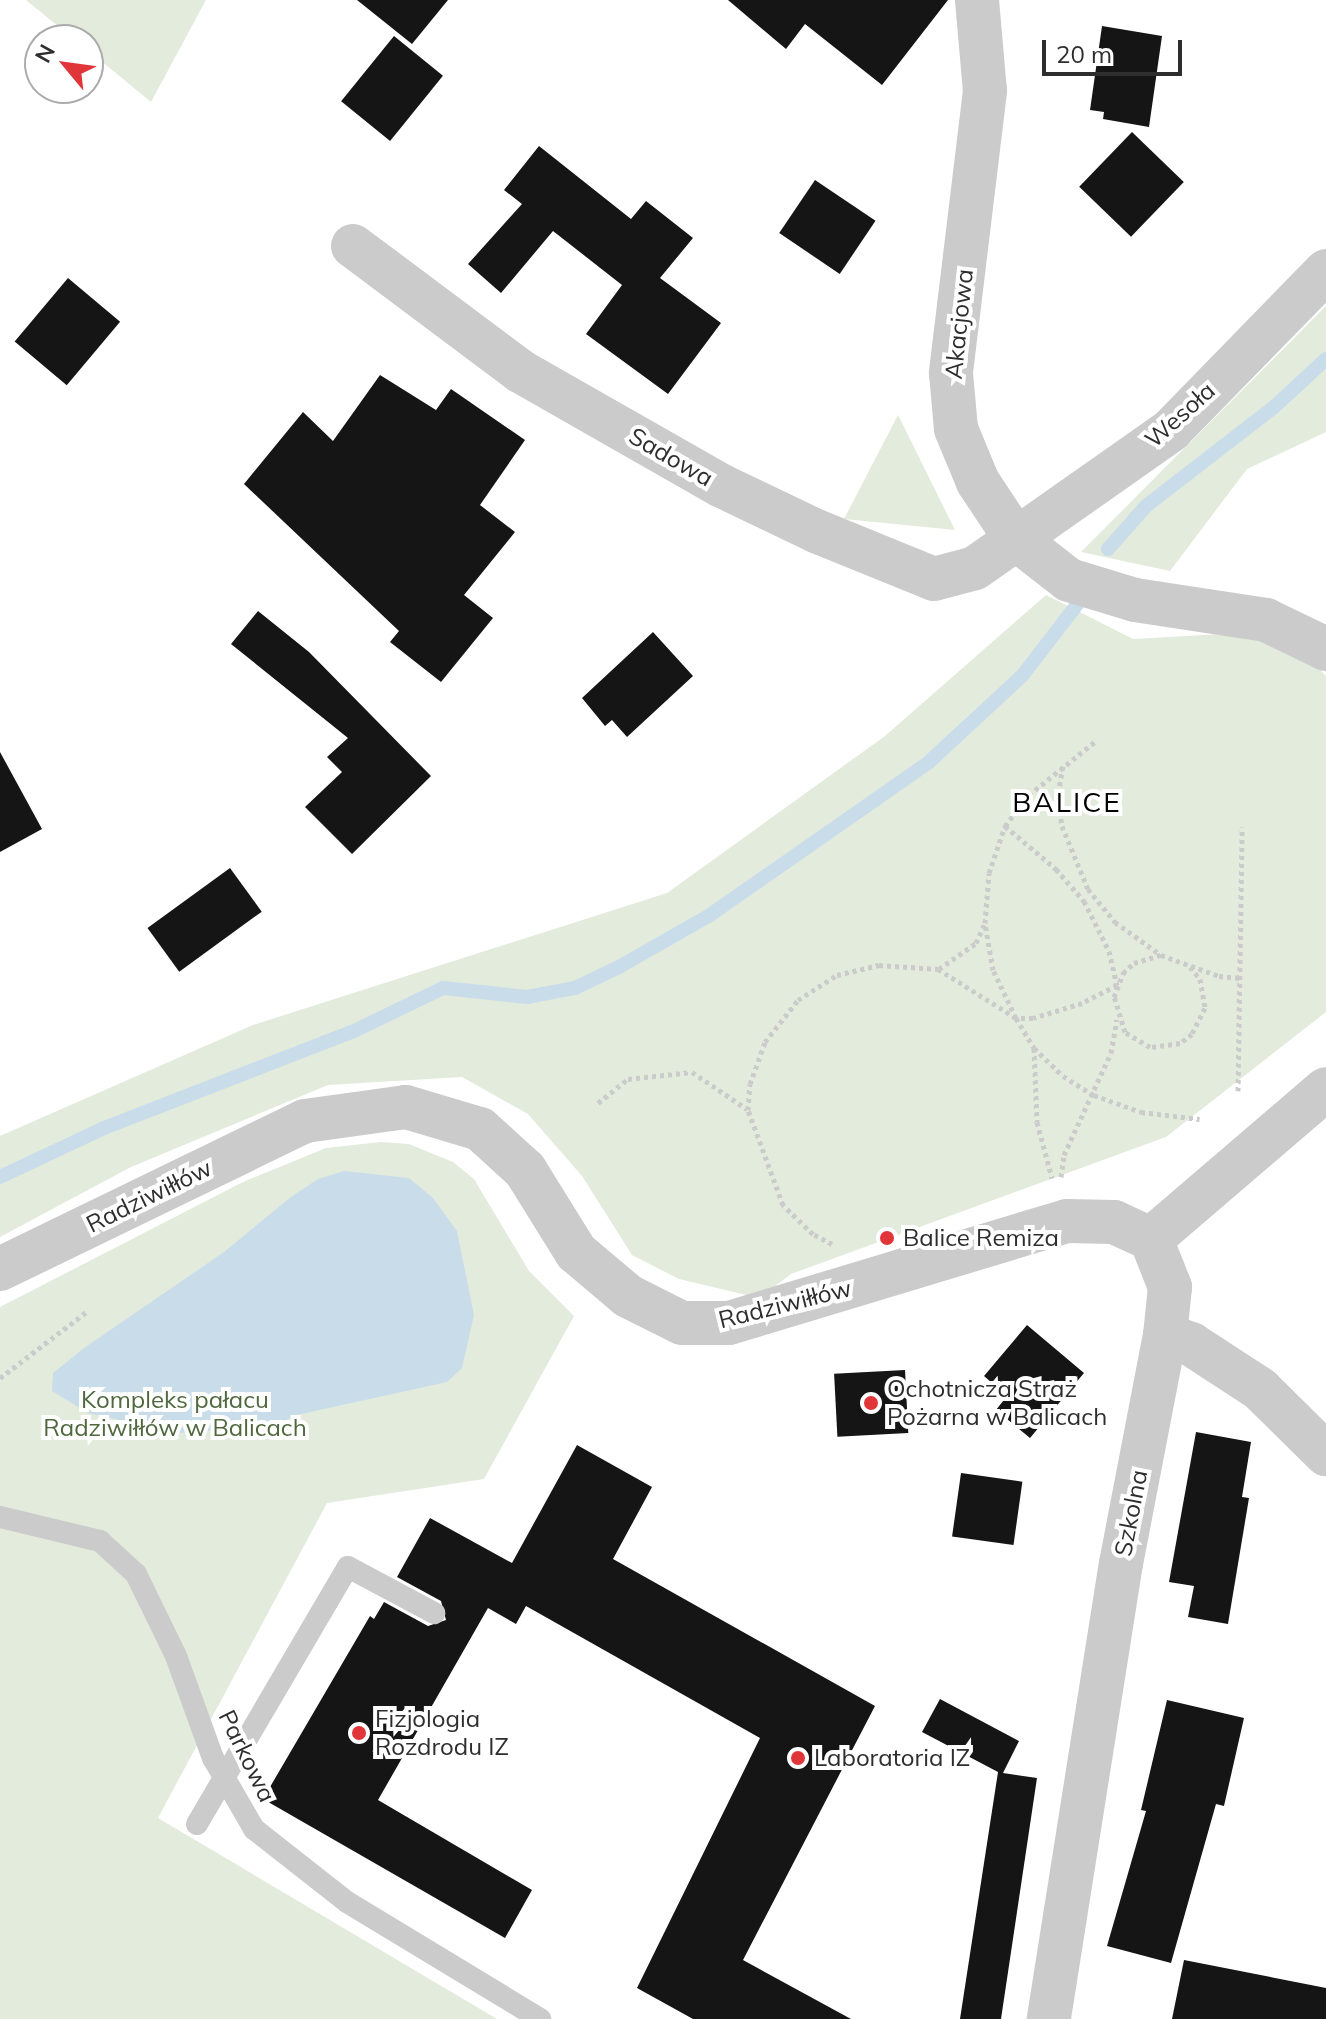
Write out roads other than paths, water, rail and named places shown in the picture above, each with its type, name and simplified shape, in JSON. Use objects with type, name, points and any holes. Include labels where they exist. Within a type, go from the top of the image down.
[{"type":"street","name":"Akacjowa","points":[[977,0],[985,91],[951,373],[956,429],[978,482],[1015,538],[1069,580],[1135,600],[1266,620],[1326,649]]},
{"type":"street","name":"Sadowa","points":[[353,246],[520,371],[722,486],[816,531],[934,579],[975,568],[1015,538]]},
{"type":"street","name":"Wesoła","points":[[1015,538],[1171,430],[1326,271]]},
{"type":"street","points":[[1151,1239],[1326,1089]]},
{"type":"street","name":"Radziwiłłów","points":[[0,1269],[305,1121],[406,1107],[480,1129],[525,1170],[576,1252],[628,1296],[682,1323],[729,1323],[885,1279],[1067,1221],[1114,1222],[1151,1239]]},
{"type":"street","name":"Szkolna","points":[[1049,2019],[1121,1563],[1165,1335],[1170,1287],[1151,1239]]},
{"type":"street","points":[[1165,1335],[1191,1344],[1260,1389],[1326,1454]]},
{"type":"lane","name":"Parkowa","points":[[0,1517],[100,1541],[136,1574],[225,1777],[254,1829],[347,1902],[540,2019]]},
{"type":"lane","points":[[197,1824],[348,1567],[434,1613]]},
{"type":"water","points":[[344,1171],[409,1178],[433,1198],[457,1231],[474,1315],[462,1368],[447,1382],[301,1414],[270,1426],[178,1433],[88,1413],[52,1391],[53,1373],[84,1348],[224,1252],[291,1197],[318,1179]]},
{"type":"waterway","points":[[1108,549],[1146,506],[1273,408],[1326,359]]},
{"type":"waterway","points":[[0,1177],[104,1128],[352,1032],[443,988],[527,997],[575,988],[619,967],[710,915],[929,762],[1022,676],[1079,602]]},
{"type":"place","name":"Balice Remiza","points":[[887,1238]]},
{"type":"place","name":"Ochotnicza Straż Pożarna w Balicach","points":[[871,1403]]},
{"type":"place","name":"Fizjologia Rozdrodu IZ","points":[[359,1733]]},
{"type":"place","name":"Laboratoria IZ","points":[[798,1758]]},
{"type":"district","name":"BALICE","points":[[1067,802]]},
{"type":"park label","name":"Kompleks pałacu Radziwiłłów w Balicach","points":[[175,1414]]}]
